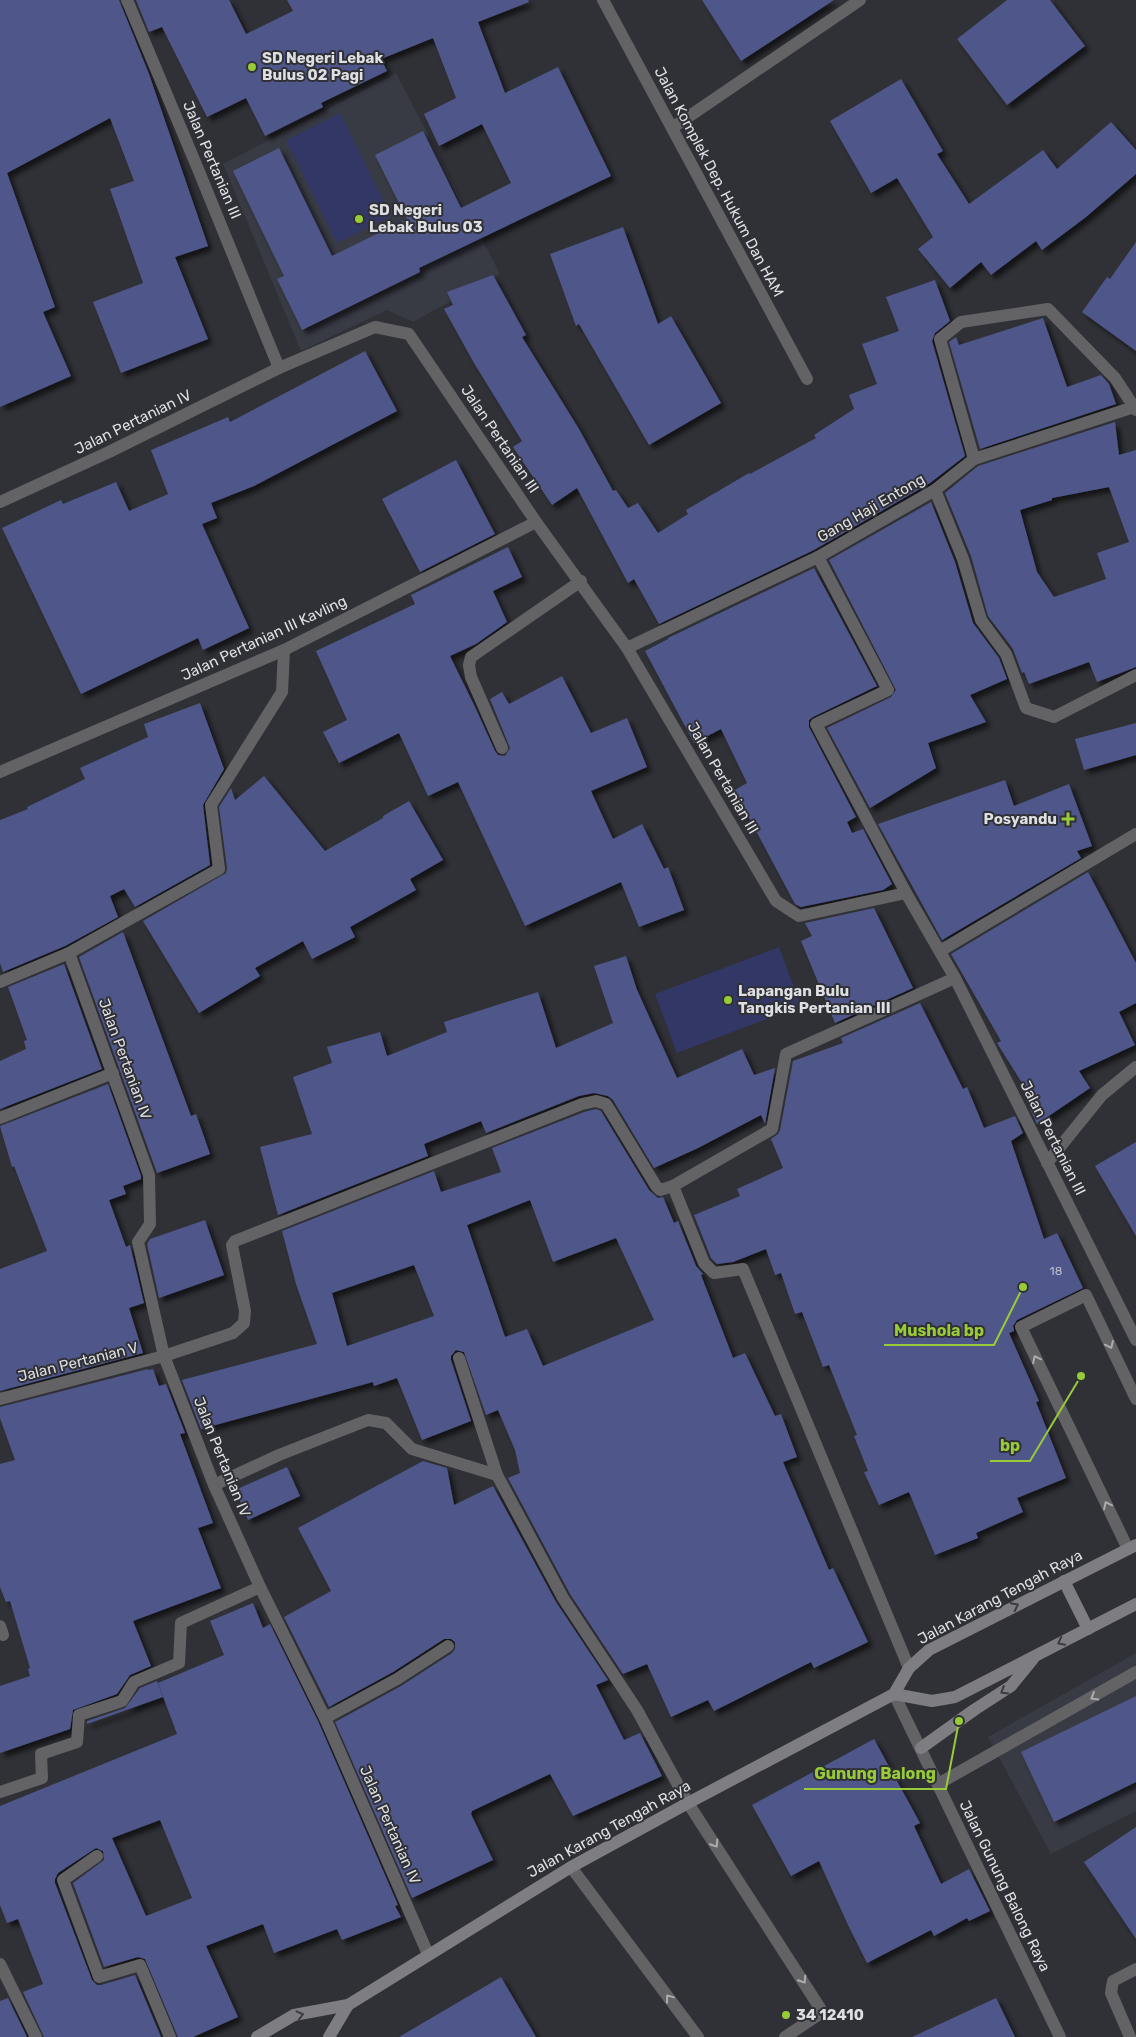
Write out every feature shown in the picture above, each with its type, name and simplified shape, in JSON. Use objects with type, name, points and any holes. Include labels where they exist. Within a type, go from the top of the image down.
[{"type":"main road","name":"Jalan Karang Tengah Raya","points":[[258,2037],[294,2015],[348,2005],[571,1867],[894,1694],[909,1668],[929,1650],[1132,1547]]},
{"type":"main road","points":[[1064,1581],[1088,1629]]},
{"type":"main road","points":[[894,1694],[932,1701],[956,1696],[1136,1604]]},
{"type":"main road","points":[[921,1748],[1011,1686],[1036,1655]]},
{"type":"main road","name":"Jalan Karang Tengah Raya","points":[[329,2037],[348,2005]]},
{"type":"street","name":"Jalan Pertanian III","points":[[127,0],[280,368],[375,327],[410,334],[536,522],[581,581],[627,648],[776,901],[799,916],[906,893]]},
{"type":"street","name":"Jalan Komplek Dep. Hukum Dan HAM","points":[[603,0],[807,379]]},
{"type":"street","points":[[672,128],[860,0]]},
{"type":"street","points":[[974,459],[940,339],[961,322],[1048,309],[1115,378],[1135,409]]},
{"type":"street","name":"Jalan Pertanian IV","points":[[0,502],[109,452],[280,368]]},
{"type":"street","name":"Gang Haji Entong","points":[[627,648],[818,557],[935,490],[974,459],[1135,409]]},
{"type":"street","points":[[935,490],[964,560],[982,620],[1006,654],[1026,708],[1054,717],[1136,675]]},
{"type":"street","name":"Jalan Pertanian III Kavling","points":[[0,772],[284,650],[536,522]]},
{"type":"street","name":"Jalan Pertanian III","points":[[818,557],[888,690],[816,724],[906,893],[955,978],[1136,1340]]},
{"type":"street","points":[[502,748],[471,677],[469,665],[471,657],[581,581]]},
{"type":"street","points":[[0,982],[69,953],[219,869],[211,805],[282,692],[284,650]]},
{"type":"street","points":[[940,951],[1136,834]]},
{"type":"street","name":"Jalan Pertanian IV","points":[[69,953],[149,1175],[150,1224],[138,1242],[164,1356],[214,1485],[260,1587],[325,1718],[428,1954]]},
{"type":"street","points":[[909,1668],[743,1269],[714,1273],[704,1263],[673,1186],[772,1129],[786,1054],[955,978]]},
{"type":"street","points":[[1047,1163],[1102,1095],[1136,1067]]},
{"type":"street","points":[[0,1118],[113,1073]]},
{"type":"street","name":"Jalan Pertanian V","points":[[0,1399],[164,1356],[233,1333],[244,1323],[245,1311],[232,1245],[235,1241],[582,1104],[596,1101],[606,1104],[656,1186],[660,1190],[673,1186]]},
{"type":"street","points":[[1132,1547],[1021,1327],[1086,1295],[1136,1399]]},
{"type":"street","points":[[459,1358],[497,1475],[563,1598],[637,1710],[688,1803],[820,2008],[818,2015],[785,2037]]},
{"type":"street","points":[[214,1485],[279,1455],[368,1420],[386,1423],[412,1449],[497,1475]]},
{"type":"street","points":[[0,1792],[42,1778],[41,1754],[78,1742],[79,1715],[122,1701],[134,1682],[180,1662],[181,1623],[260,1587]]},
{"type":"street","points":[[325,1718],[397,1679],[448,1646]]},
{"type":"street","points":[[938,1784],[1136,1672]]},
{"type":"street","name":"Jalan Gunung Balong Raya","points":[[894,1694],[1060,2037]]},
{"type":"street","points":[[98,1856],[62,1880],[99,1977],[140,1965],[170,2037]]},
{"type":"street","points":[[571,1867],[698,2037]]},
{"type":"street","points":[[0,1964],[36,2037]]},
{"type":"street","points":[[1131,2031],[1111,1993],[1113,1981],[1136,1969]]},
{"type":"shaded area","name":"SD Negeri Lebak Bulus 03","points":[[396,73],[500,274],[413,322],[387,310],[301,351],[223,164]]},
{"type":"shaded area","points":[[340,113],[391,216],[337,243],[286,140]]},
{"type":"shaded area","name":"Lapangan Bulu Tangkis Pertanian III","points":[[779,947],[801,1006],[677,1053],[655,994]]},
{"type":"shaded area","points":[[1136,1653],[1136,1811],[1051,1854],[988,1737]]},
{"type":"building","points":[[0,0],[119,0],[149,74],[208,246],[175,257],[208,339],[121,373],[93,302],[143,283],[110,189],[134,181],[110,118],[7,173],[55,307],[43,312],[71,376],[0,407]]},
{"type":"building","points":[[136,0],[229,0],[246,34],[293,11],[287,0],[528,0],[529,2],[478,22],[505,93],[558,67],[611,176],[419,268],[420,272],[302,330],[277,279],[284,276],[233,171],[279,148],[332,256],[407,219],[375,155],[423,131],[461,208],[511,183],[482,124],[439,146],[424,114],[456,98],[433,38],[381,59],[387,71],[321,103],[323,107],[265,136],[246,98],[207,117],[162,27],[149,32]]},
{"type":"building","points":[[702,0],[834,0],[741,61]]},
{"type":"building","points":[[1007,0],[1050,0],[1085,46],[1007,105],[957,39]]},
{"type":"building","points":[[901,79],[943,151],[937,154],[969,204],[1043,150],[1057,169],[1111,122],[1136,150],[1136,174],[1086,217],[1042,250],[1036,241],[991,275],[981,262],[950,288],[918,249],[933,237],[897,178],[871,193],[830,121]]},
{"type":"building","points":[[623,227],[658,324],[671,316],[721,403],[649,445],[579,324],[576,326],[550,254]]},
{"type":"building","points":[[1136,242],[1136,351],[1082,312],[1107,277],[1110,279]]},
{"type":"building","points":[[493,275],[526,335],[522,337],[579,429],[613,491],[616,490],[628,508],[638,503],[658,533],[688,514],[686,510],[749,473],[816,438],[814,435],[854,409],[849,395],[877,384],[862,344],[899,331],[886,297],[935,280],[950,321],[935,333],[932,341],[965,456],[930,483],[814,550],[659,624],[634,579],[628,583],[577,488],[552,505],[513,447],[522,441],[474,363],[444,309],[453,305],[447,292]]},
{"type":"building","points":[[1043,318],[1067,387],[1101,375],[1109,384],[1116,404],[980,449],[949,342],[956,337],[959,345]]},
{"type":"building","points":[[365,351],[397,411],[254,486],[211,503],[217,518],[202,524],[249,628],[203,650],[198,638],[81,694],[2,528],[61,500],[63,504],[116,482],[129,511],[168,494],[151,450],[228,417],[230,422]]},
{"type":"building","points":[[1115,422],[1119,455],[1136,450],[1136,667],[1097,682],[1089,662],[1029,684],[1024,672],[1022,673],[1013,649],[988,616],[971,556],[945,493],[978,466]],"holes":[[[1109,487],[1129,542],[1097,553],[1106,579],[1054,597],[1037,572],[1020,510],[1052,500],[1052,498]]]},
{"type":"building","points":[[456,460],[495,534],[420,572],[382,499]]},
{"type":"building","points":[[931,502],[955,562],[973,623],[999,658],[1007,679],[970,695],[986,722],[928,743],[936,768],[870,808],[827,728],[891,697],[896,690],[829,560]]},
{"type":"building","points":[[508,547],[522,577],[493,591],[507,622],[476,644],[450,656],[495,751],[498,755],[505,756],[510,748],[490,699],[502,692],[509,704],[562,676],[591,733],[627,718],[647,767],[591,791],[613,839],[642,824],[664,869],[668,867],[684,910],[639,927],[621,882],[525,926],[458,782],[428,796],[399,733],[339,763],[323,732],[347,720],[316,651],[415,604],[411,595]]},
{"type":"building","points":[[814,568],[877,686],[813,717],[809,720],[809,727],[856,817],[847,822],[852,833],[863,829],[892,884],[883,890],[801,907],[795,904],[746,812],[740,816],[728,794],[747,783],[721,729],[694,743],[645,651],[668,638]]},
{"type":"building","points":[[200,703],[224,769],[203,805],[210,865],[135,907],[124,889],[110,896],[118,917],[65,946],[3,972],[0,963],[0,820],[28,809],[27,807],[85,779],[80,768],[148,737],[144,724]]},
{"type":"building","points":[[1136,723],[1136,755],[1084,770],[1075,739]]},
{"type":"building","points":[[264,776],[325,851],[409,801],[443,860],[410,879],[416,890],[350,927],[355,937],[312,959],[303,941],[255,968],[260,976],[199,1013],[143,921],[226,873],[227,868],[219,807],[231,788],[235,800]]},
{"type":"building","points":[[1005,780],[1014,806],[1069,784],[1092,846],[1077,851],[1081,858],[942,940],[878,824]]},
{"type":"building","points":[[1088,872],[1136,963],[1136,1003],[1119,1012],[1135,1045],[1079,1071],[1090,1088],[1037,1124],[1030,1109],[1037,1107],[997,1043],[1001,1041],[951,954]]},
{"type":"building","points":[[874,908],[913,988],[835,1023],[801,941],[812,936],[805,923]]},
{"type":"building","points":[[123,932],[191,1116],[196,1114],[210,1154],[157,1173],[79,957]]},
{"type":"building","points":[[626,956],[637,990],[677,1078],[742,1049],[754,1075],[775,1068],[765,1124],[761,1115],[698,1148],[654,1168],[613,1100],[608,1096],[594,1093],[579,1096],[486,1133],[481,1121],[424,1144],[428,1156],[278,1215],[260,1147],[312,1134],[293,1077],[332,1063],[327,1047],[380,1032],[387,1056],[447,1032],[444,1022],[538,992],[556,1048],[613,1023],[594,966]]},
{"type":"building","points":[[64,964],[102,1069],[0,1109],[0,1061],[26,1049],[24,1041],[27,1040],[8,987]]},
{"type":"building","points":[[920,1003],[963,1089],[967,1087],[984,1128],[1015,1116],[1023,1133],[1011,1141],[1044,1239],[1057,1233],[1083,1288],[1017,1320],[1013,1326],[1014,1331],[1009,1333],[1039,1401],[1036,1402],[1066,1478],[1017,1498],[1023,1512],[976,1533],[978,1538],[935,1555],[909,1492],[879,1505],[864,1472],[868,1471],[854,1436],[857,1435],[829,1365],[823,1367],[802,1312],[795,1314],[781,1273],[775,1275],[766,1249],[733,1262],[717,1264],[711,1258],[694,1215],[740,1196],[737,1189],[783,1168],[771,1139],[780,1130],[793,1061],[843,1043],[841,1038]]},
{"type":"building","points":[[108,1084],[141,1176],[141,1179],[123,1186],[126,1194],[109,1200],[126,1247],[130,1245],[144,1303],[129,1308],[143,1353],[0,1391],[0,1269],[47,1251],[14,1166],[12,1167],[0,1126]]},
{"type":"building","points":[[596,1109],[601,1111],[649,1190],[658,1198],[663,1197],[674,1223],[678,1221],[696,1266],[703,1274],[701,1275],[733,1358],[745,1353],[775,1416],[781,1414],[797,1457],[783,1462],[829,1570],[833,1568],[868,1642],[814,1668],[811,1662],[714,1711],[708,1700],[671,1717],[647,1664],[623,1674],[570,1594],[508,1478],[520,1473],[515,1450],[498,1410],[486,1415],[464,1352],[456,1350],[451,1356],[451,1360],[471,1421],[422,1440],[397,1378],[374,1386],[373,1382],[201,1429],[182,1380],[317,1344],[296,1284],[282,1231],[434,1171],[441,1192],[501,1172],[492,1148]],"holes":[[[530,1200],[553,1262],[616,1238],[654,1320],[543,1366],[527,1329],[505,1337],[467,1225]],[[414,1265],[434,1316],[347,1346],[332,1293]]]},
{"type":"building","points":[[1136,1142],[1136,1236],[1095,1166]]},
{"type":"building","points":[[205,1220],[224,1275],[159,1298],[147,1244],[150,1239]]},
{"type":"building","points":[[153,1369],[159,1386],[166,1384],[185,1433],[180,1434],[213,1523],[198,1528],[221,1588],[133,1621],[151,1666],[130,1675],[117,1694],[73,1710],[70,1729],[0,1753],[0,1686],[30,1676],[28,1669],[30,1668],[10,1601],[6,1602],[0,1587],[0,1464],[15,1460],[0,1418],[0,1407]]},
{"type":"building","points":[[423,1461],[447,1468],[454,1505],[493,1486],[556,1602],[608,1680],[596,1685],[624,1740],[640,1733],[662,1776],[573,1816],[550,1774],[472,1811],[471,1814],[493,1860],[412,1898],[335,1722],[401,1686],[452,1653],[455,1649],[455,1642],[451,1639],[444,1639],[393,1672],[329,1707],[284,1617],[331,1591],[298,1528]]},
{"type":"building","points":[[287,1467],[300,1496],[248,1520],[235,1490]]},
{"type":"building","points":[[253,1603],[263,1628],[270,1624],[318,1721],[398,1905],[395,1906],[401,1917],[342,1940],[337,1929],[274,1953],[263,1924],[206,1946],[238,2017],[193,2037],[178,2037],[145,1959],[138,1957],[104,1967],[73,1883],[104,1860],[103,1851],[96,1848],[58,1873],[55,1883],[92,1980],[97,1985],[101,1985],[135,1975],[161,2037],[44,2037],[23,1992],[43,1984],[18,1919],[7,1923],[0,1905],[0,1806],[177,1734],[158,1683],[224,1655],[210,1621]],"holes":[[[160,1820],[192,1898],[146,1916],[112,1838]]]},
{"type":"building","points":[[157,1681],[163,1697],[87,1724],[87,1721],[125,1708],[140,1688]]},
{"type":"building","points":[[1136,1696],[1136,1782],[1054,1822],[1021,1752]]},
{"type":"building","points":[[874,1739],[920,1823],[914,1826],[941,1884],[969,1869],[990,1911],[969,1921],[967,1918],[934,1936],[931,1930],[867,1963],[819,1861],[791,1876],[752,1805]]},
{"type":"building","points":[[1136,1827],[1136,1939],[1084,1862]]},
{"type":"building","points":[[501,1977],[536,2037],[399,2037]]},
{"type":"building","points":[[8,1998],[27,2037],[0,2037],[0,2001]]},
{"type":"building","points":[[996,1998],[1015,2037],[912,2037]]},
{"type":"place","name":"SD Negeri Lebak Bulus 02 Pagi","points":[[252,67]]},
{"type":"place","name":"SD Negeri Lebak Bulus 03","points":[[359,219]]},
{"type":"place","name":"Posyandu","points":[[1068,819]]},
{"type":"place","name":"Lapangan Bulu Tangkis Pertanian III","points":[[728,1000]]},
{"type":"place","name":"Mushola bp","points":[[1023,1287]]},
{"type":"place","name":"bp","points":[[1081,1376]]},
{"type":"place","name":"Gunung Balong","points":[[959,1721]]},
{"type":"place","name":"34 12410","points":[[786,2015]]}]
